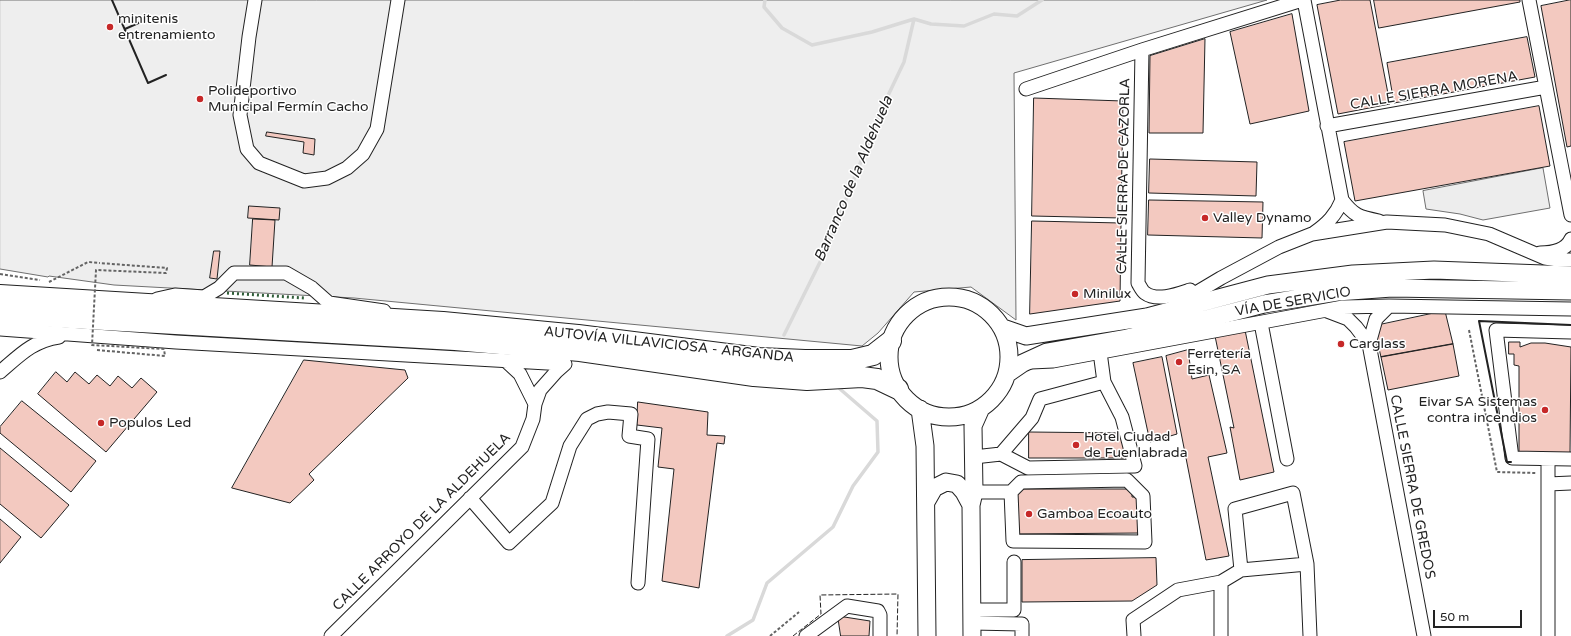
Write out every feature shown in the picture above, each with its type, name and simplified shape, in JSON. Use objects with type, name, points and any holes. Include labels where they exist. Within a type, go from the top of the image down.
[{"type":"highway","points":[[0,284],[31,288],[79,300]]},
{"type":"highway","points":[[0,295],[79,300]]},
{"type":"highway","name":"AUTOVÍA VILLAVICIOSA - ARGANDA","points":[[79,300],[443,322],[578,335],[759,358],[852,360],[873,355],[890,341]]},
{"type":"highway","points":[[0,314],[455,340],[580,351],[754,376],[807,380],[862,377],[877,379],[898,389]]},
{"type":"highway","points":[[565,364],[669,372],[698,368]]},
{"type":"main road","points":[[1003,328],[1026,336],[1147,317],[1268,285],[1353,274],[1434,270],[1571,275]]},
{"type":"main road","points":[[1007,374],[1023,363],[1047,352],[1127,338],[1264,304],[1336,292],[1392,288],[1571,291]]},
{"type":"main road","points":[[942,296],[966,298],[988,310],[1003,328],[1009,351],[1007,374],[1001,387],[992,399],[981,408],[961,416],[940,416],[920,409],[907,400],[898,389],[889,366],[890,341],[901,320],[919,304],[942,296]]},
{"type":"main road","points":[[972,623],[973,426],[981,408]]},
{"type":"main road","points":[[920,409],[926,446],[927,636]]},
{"type":"main road","points":[[926,502],[934,488],[946,482],[957,484],[973,499]]},
{"type":"street","points":[[255,0],[240,115],[247,149],[259,163],[304,181],[327,178],[347,168],[363,154],[377,129],[398,0]]},
{"type":"street","points":[[1026,89],[1142,50],[1303,0],[1342,200],[1351,212],[1365,218],[1387,222],[1445,225],[1489,234],[1545,258],[1571,260]]},
{"type":"street","points":[[1529,0],[1570,212]]},
{"type":"street","name":"CALLE SIERRA DE CAZORLA","points":[[1142,50],[1138,283],[1146,294],[1159,297],[1175,295],[1221,278]]},
{"type":"street","name":"CALLE SIERRA MORENA","points":[[1327,126],[1546,87]]},
{"type":"street","points":[[1312,234],[1329,221],[1337,212],[1342,200]]},
{"type":"street","points":[[1164,312],[1221,278],[1279,247],[1312,234],[1387,222]]},
{"type":"street","points":[[1534,252],[1549,253],[1564,249],[1571,239]]},
{"type":"street","points":[[129,304],[175,295],[204,297],[219,288],[234,274],[286,273],[312,288],[329,303],[366,307],[443,322]]},
{"type":"street","name":"VÍA DE SERVICIO","points":[[1023,363],[1053,361],[1344,307],[1389,306],[1571,309]]},
{"type":"street","name":"CALLE SIERRA DE GREDOS","points":[[1389,306],[1376,319],[1369,344],[1424,636]]},
{"type":"street","name":"CALLE SIERRA DE GREDOS","points":[[1327,310],[1348,319],[1369,344]]},
{"type":"street","points":[[1260,323],[1286,459]]},
{"type":"street","points":[[0,329],[176,342],[565,364]]},
{"type":"street","points":[[1571,332],[1496,330],[1512,458],[1571,459]]},
{"type":"street","points":[[0,372],[26,350],[46,338],[76,334]]},
{"type":"street","points":[[974,457],[1001,454],[1028,468],[1135,466],[1122,417],[1104,382],[1100,352]]},
{"type":"street","points":[[506,361],[520,374],[535,404]]},
{"type":"street","name":"CALLE ARROYO DE LA ALDEHUELA","points":[[331,636],[522,447],[533,419],[535,404],[540,390],[565,364]]},
{"type":"street","points":[[1001,454],[1032,418],[1040,399],[1104,382]]},
{"type":"street","points":[[470,498],[509,543],[552,503],[570,446],[578,431],[587,419],[597,414],[608,412],[631,414],[629,436],[648,439],[638,583]]},
{"type":"street","points":[[1548,459],[1548,636]]},
{"type":"street","points":[[973,499],[1011,492],[1021,482],[1127,480],[1143,496],[1145,542],[1013,541],[1011,492]]},
{"type":"street","points":[[1548,484],[1571,483]]},
{"type":"street","points":[[1241,570],[1235,509],[1293,493],[1307,564],[1310,636]]},
{"type":"street","points":[[972,623],[1014,610],[1014,562]]},
{"type":"street","points":[[1134,636],[1133,620],[1178,590],[1221,582],[1241,570],[1307,564]]},
{"type":"street","points":[[1221,582],[1221,636]]},
{"type":"street","points":[[806,636],[847,606],[878,611],[880,615],[880,636]]},
{"type":"street","points":[[972,623],[1022,624],[1022,636]]},
{"type":"path","points":[[0,274],[49,282],[88,262],[167,268],[166,273],[96,270],[92,345],[164,349],[164,356],[98,350]]},
{"type":"path","points":[[770,636],[799,612]]},
{"type":"shaded area","points":[[0,0],[1267,0],[1014,73],[1016,320],[971,287],[914,292],[878,333],[862,346],[354,298],[114,285],[48,277],[0,269]]},
{"type":"shaded area","points":[[1543,168],[1550,208],[1483,220],[1460,214],[1426,209],[1423,191]]},
{"type":"building","points":[[1341,0],[1370,0],[1390,104],[1338,114],[1317,5]]},
{"type":"building","points":[[1374,0],[1520,0],[1520,2],[1379,28]]},
{"type":"building","points":[[1571,0],[1571,146],[1567,147],[1541,6]]},
{"type":"building","points":[[1292,14],[1309,111],[1250,124],[1230,32]]},
{"type":"building","points":[[1527,37],[1535,77],[1394,103],[1387,63]]},
{"type":"building","points":[[1205,39],[1203,133],[1149,133],[1150,56]]},
{"type":"building","points":[[1034,98],[1123,101],[1121,218],[1032,216]]},
{"type":"building","points":[[1539,106],[1550,166],[1355,201],[1344,142]]},
{"type":"building","points":[[267,132],[315,139],[314,155],[303,153],[304,142],[266,136]]},
{"type":"building","name":"Valley Dynamo","points":[[1150,159],[1257,162],[1256,196],[1149,193]]},
{"type":"building","name":"Valley Dynamo","points":[[1149,200],[1263,202],[1262,238],[1148,235]]},
{"type":"building","points":[[249,206],[280,208],[279,220],[248,218]]},
{"type":"building","points":[[253,219],[275,220],[272,267],[250,265]]},
{"type":"building","points":[[1032,221],[1121,223],[1120,301],[1030,314]]},
{"type":"building","points":[[214,251],[220,251],[217,279],[210,278]]},
{"type":"building","points":[[1445,311],[1453,344],[1381,357],[1377,340],[1379,325]]},
{"type":"building","points":[[1245,330],[1274,472],[1240,480],[1230,427],[1234,428],[1215,336]]},
{"type":"building","name":"Eivar SA Sistemas contra incendios","points":[[1509,342],[1520,342],[1520,347],[1531,343],[1545,343],[1571,347],[1570,454],[1519,454],[1519,366],[1514,365],[1514,354],[1509,354]]},
{"type":"building","points":[[1453,344],[1459,376],[1388,390],[1381,357]]},
{"type":"building","points":[[1188,350],[1192,379],[1209,375],[1227,453],[1208,457],[1229,556],[1206,560],[1166,356]]},
{"type":"building","points":[[1162,357],[1177,434],[1150,442],[1133,363]]},
{"type":"building","points":[[304,360],[405,370],[408,378],[309,474],[314,480],[290,503],[232,488]]},
{"type":"building","name":"Populos Led","points":[[56,372],[67,382],[75,372],[89,384],[97,375],[110,386],[118,376],[132,388],[141,378],[157,392],[106,452],[38,394]]},
{"type":"building","points":[[22,401],[96,461],[71,492],[0,433],[0,427]]},
{"type":"building","points":[[638,402],[708,412],[707,435],[725,436],[724,444],[717,443],[699,588],[662,581],[674,469],[658,467],[662,428],[637,425]]},
{"type":"building","name":"Hotel Ciudad de Fuenlabrada","points":[[1029,432],[1123,433],[1124,458],[1029,458]]},
{"type":"building","points":[[0,448],[69,505],[41,538],[0,504]]},
{"type":"building","points":[[1017,489],[1132,489],[1132,497],[1139,497],[1140,533],[1017,534]]},
{"type":"building","points":[[0,519],[21,537],[0,563]]},
{"type":"building","points":[[1156,558],[1157,585],[1132,601],[1022,602],[1022,560]]},
{"type":"building","points":[[838,616],[870,621],[869,636],[841,636]]},
{"type":"waterway","points":[[765,0],[764,7],[782,28],[812,45],[872,32],[914,19],[931,24],[964,26],[994,14],[1017,16],[1042,0]]},
{"type":"waterway","name":"Barranco de la Aldehuela","points":[[784,335],[825,252],[883,106],[904,62],[914,19]]},
{"type":"waterway","name":"Barranco de la Aldehuela","points":[[727,636],[753,620],[767,583],[833,527],[853,486],[878,452],[877,421],[840,389]]},
{"type":"hedge","points":[[227,293],[304,298]]},
{"type":"fence","points":[[793,636],[821,614],[820,595],[898,594],[897,636]]},
{"type":"wall","points":[[112,0],[148,83],[166,75]]},
{"type":"wall","points":[[125,29],[143,21]]},
{"type":"wall","points":[[1511,462],[1507,462],[1479,321],[1571,325]]},
{"type":"place","name":"minitenis entrenamiento","points":[[110,27]]},
{"type":"place","name":"Polideportivo Municipal Fermín Cacho","points":[[200,99]]},
{"type":"place","name":"Valley Dynamo","points":[[1205,218]]},
{"type":"place","name":"Minilux","points":[[1075,294]]},
{"type":"place","name":"Carglass","points":[[1341,344]]},
{"type":"place","name":"Ferretería Esin, SA","points":[[1179,362]]},
{"type":"place","name":"Eivar SA Sistemas contra incendios","points":[[1545,410]]},
{"type":"place","name":"Populos Led","points":[[101,423]]},
{"type":"place","name":"Hotel Ciudad de Fuenlabrada","points":[[1076,445]]},
{"type":"place","name":"Gamboa Ecoauto","points":[[1029,514]]}]
